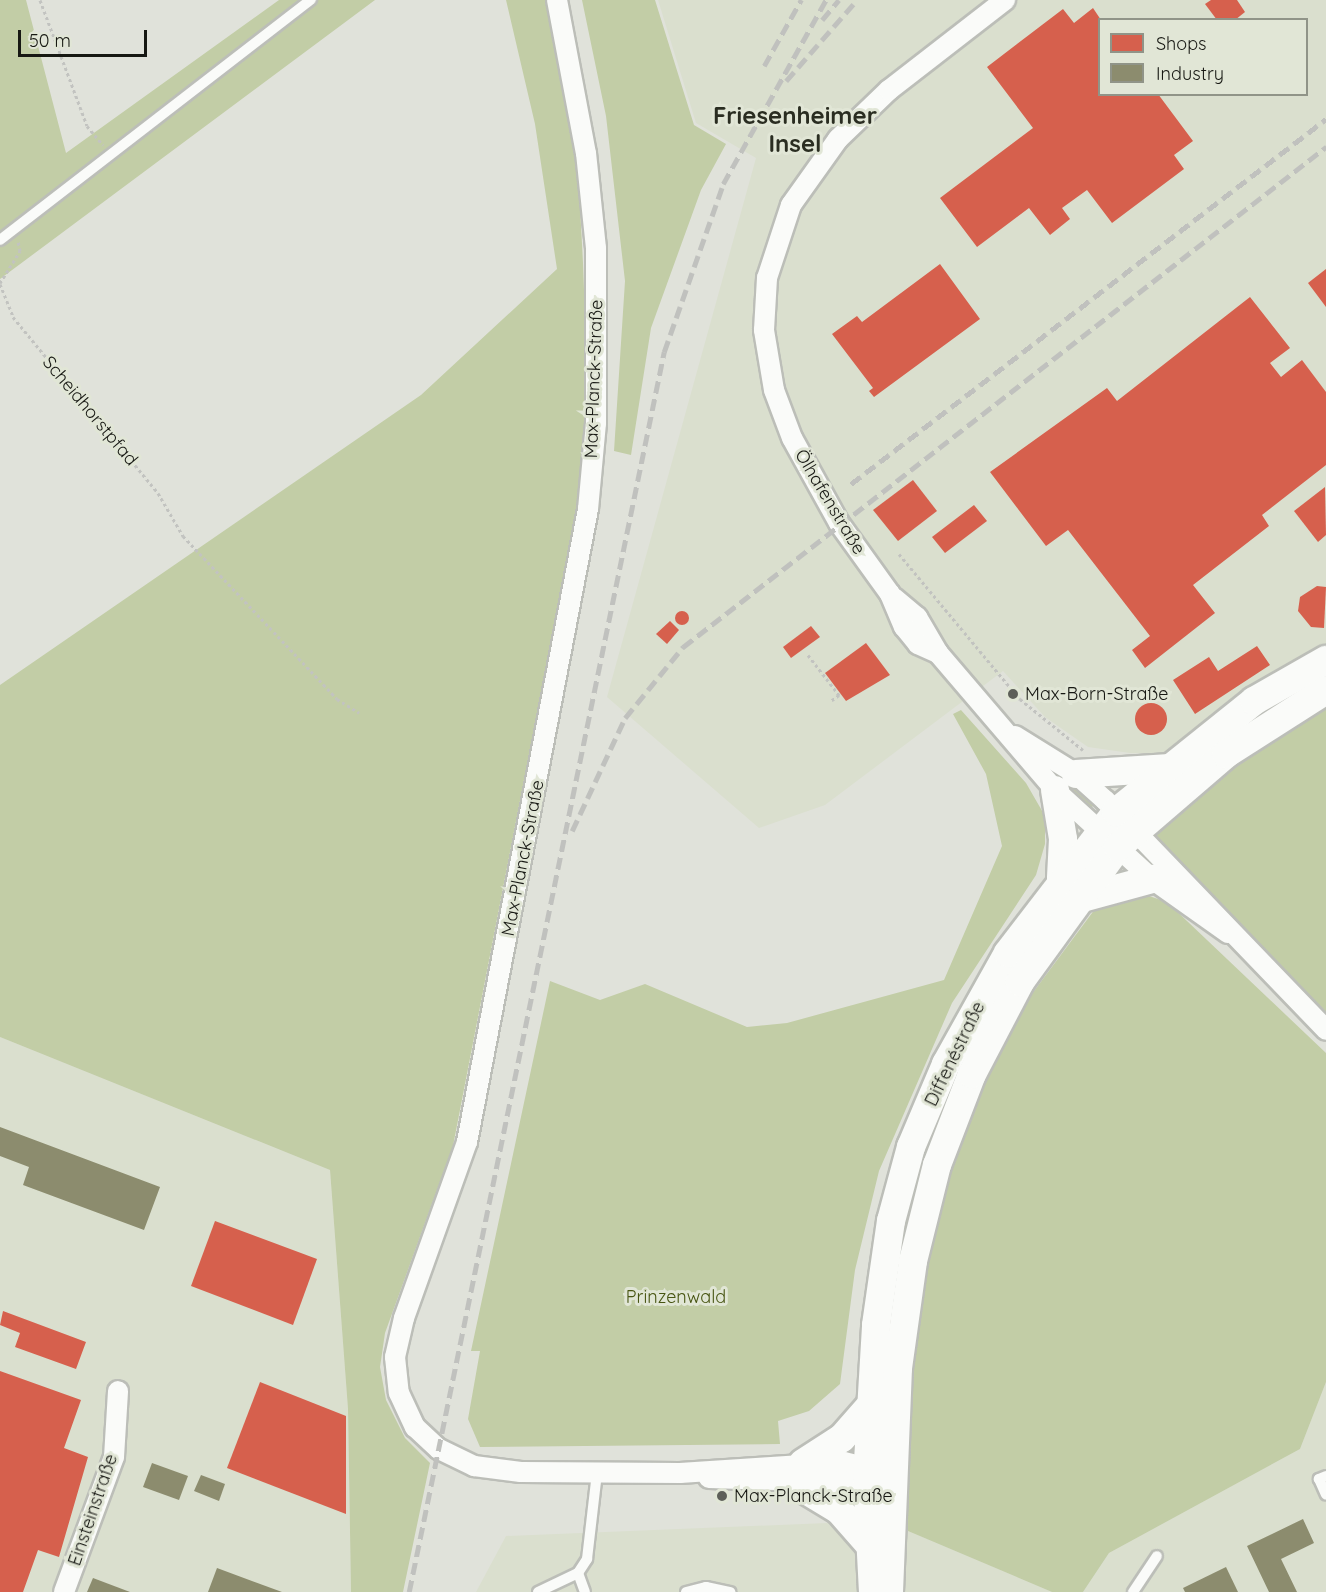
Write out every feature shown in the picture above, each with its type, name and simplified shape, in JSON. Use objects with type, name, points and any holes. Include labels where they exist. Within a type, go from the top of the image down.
[{"type":"main road","name":"Diffenéstraße","points":[[889,1592],[869,1407],[891,1221],[911,1147],[963,1033],[1008,952],[1068,889],[1170,768],[1254,701],[1326,660]]},
{"type":"main road","name":"Diffenéstraße","points":[[1117,831],[1226,754],[1326,690]]},
{"type":"main road","points":[[1152,879],[1068,889],[1063,839],[1073,772],[1170,768]]},
{"type":"main road","name":"Diffenéstraße","points":[[873,1592],[867,1542],[876,1473],[898,1368],[913,1261],[937,1165],[972,1074],[1068,889]]},
{"type":"main road","points":[[867,1542],[838,1510],[797,1472],[842,1438],[869,1407]]},
{"type":"street","name":"Max-Planck-Straße","points":[[557,0],[586,153],[596,248],[596,423],[588,509],[467,1142],[395,1357],[399,1393],[415,1427],[439,1449],[474,1466],[597,1473],[680,1473],[736,1482],[797,1472],[876,1473]]},
{"type":"street","name":"Ölhafenstraße","points":[[1005,0],[889,90],[838,139],[791,205],[767,278],[764,330],[774,390],[792,438],[839,523],[890,594],[932,634],[938,653],[1006,729],[1073,772],[1117,831]]},
{"type":"street","name":"Ölhafenstraße","points":[[1006,729],[1073,772],[1117,831]]},
{"type":"street","points":[[1117,831],[1152,879],[1228,933]]},
{"type":"street","points":[[1117,831],[1228,933],[1326,1030]]},
{"type":"street","name":"Einsteinstraße","points":[[64,1592],[114,1457],[118,1391]]},
{"type":"lane","points":[[0,240],[311,0]]},
{"type":"lane","points":[[538,1592],[578,1573],[587,1559],[597,1473]]},
{"type":"lane","points":[[1326,1476],[1319,1479],[1326,1495]]},
{"type":"lane","points":[[1133,1592],[1157,1556]]},
{"type":"lane","points":[[578,1573],[585,1592]]},
{"type":"lane","points":[[686,1592],[706,1587],[730,1592]]},
{"type":"path","points":[[40,0],[87,126],[112,153]]},
{"type":"path","name":"Scheidhorstpfad","points":[[16,228],[20,251],[0,284],[13,317],[158,493],[183,536],[337,699],[359,713]]},
{"type":"path","points":[[899,554],[1020,699],[1051,729],[1073,772]]},
{"type":"path","points":[[808,656],[839,695],[832,700]]},
{"type":"shaded area","points":[[658,0],[1326,0],[1326,700],[1233,756],[1130,753],[1088,747],[1045,717],[1003,671],[825,805],[759,828],[607,697],[756,158],[696,123]]},
{"type":"shaded area","points":[[0,1037],[330,1170],[348,1409],[351,1592],[0,1592]]},
{"type":"shaded area","points":[[1326,1382],[1326,1592],[1083,1592],[1109,1553],[1300,1449]]},
{"type":"shaded area","points":[[827,1523],[908,1531],[1052,1592],[476,1592],[506,1536]]},
{"type":"green space","points":[[0,0],[26,0],[66,153],[279,0],[375,0],[0,279]]},
{"type":"green space","points":[[506,0],[546,0],[566,89],[578,169],[583,263],[588,396],[581,486],[453,1146],[385,1333],[380,1367],[386,1400],[405,1438],[430,1463],[403,1592],[351,1592],[348,1409],[330,1170],[0,1037],[0,685],[421,395],[557,269],[535,124]]},
{"type":"green space","points":[[582,0],[655,0],[694,125],[726,144],[701,190],[651,328],[631,455],[614,451],[625,281],[606,116]]},
{"type":"green space","points":[[1326,697],[1326,1030],[1134,833]]},
{"type":"green space","name":"Prinzenwald","points":[[961,710],[1026,783],[1045,816],[1045,844],[1036,875],[952,1003],[879,1171],[855,1270],[840,1384],[809,1411],[778,1421],[780,1444],[480,1447],[468,1419],[480,1351],[471,1351],[550,981],[600,1000],[645,984],[747,1027],[787,1023],[944,980],[1002,846],[986,774],[953,714]]},
{"type":"green space","points":[[1048,766],[1068,778],[1096,803],[1088,811],[1060,786]]},
{"type":"green space","points":[[1143,894],[1167,902],[1326,1053],[1326,1382],[1300,1449],[1109,1553],[1083,1592],[1052,1592],[908,1531],[901,1510],[905,1404],[931,1220],[999,1038],[1098,905]]},
{"type":"building: Shops","points":[[1211,0],[1237,0],[1245,12],[1238,18],[1216,18],[1205,4]]},
{"type":"building: Shops","points":[[1093,8],[1100,18],[1098,96],[1159,96],[1193,141],[1174,155],[1184,169],[1112,223],[1087,190],[1062,208],[1070,219],[1050,235],[1029,208],[977,247],[940,198],[1033,128],[987,67],[1063,9],[1074,23]]},
{"type":"building: Shops","points":[[940,264],[980,319],[874,397],[869,391],[873,388],[832,334],[857,316],[862,322]]},
{"type":"building: Shops","points":[[1326,269],[1326,307],[1308,283]]},
{"type":"building: Shops","points":[[1250,297],[1290,348],[1270,363],[1281,377],[1302,360],[1326,392],[1326,465],[1262,515],[1269,526],[1193,585],[1215,613],[1145,668],[1132,650],[1150,636],[1068,530],[1046,546],[990,472],[1107,388],[1117,401]]},
{"type":"building: Shops","points":[[913,480],[937,511],[898,541],[873,510]]},
{"type":"building: Shops","points":[[1325,487],[1326,535],[1318,542],[1294,511]]},
{"type":"building: Shops","points":[[974,505],[987,521],[945,553],[932,537]]},
{"type":"building: Shops","points":[[1317,586],[1326,587],[1324,628],[1311,627],[1298,611],[1300,597]]},
{"type":"building: Shops","points":[[682,611],[687,613],[689,618],[687,623],[682,625],[677,623],[675,618],[677,613]]},
{"type":"building: Shops","points":[[670,621],[679,630],[667,644],[656,634]]},
{"type":"building: Shops","points":[[811,626],[820,637],[791,658],[783,647]]},
{"type":"building: Shops","points":[[866,643],[890,675],[846,701],[825,673]]},
{"type":"building: Shops","points":[[1257,646],[1270,665],[1195,714],[1173,680],[1209,657],[1218,671]]},
{"type":"building: Shops","points":[[1151,703],[1162,708],[1167,719],[1162,730],[1151,735],[1140,730],[1135,719],[1140,708]]},
{"type":"building: Shops","points":[[215,1221],[317,1259],[293,1325],[191,1286]]},
{"type":"building: Shops","points":[[3,1311],[86,1342],[76,1369],[15,1347],[20,1333],[0,1325]]},
{"type":"building: Shops","points":[[0,1371],[81,1400],[64,1448],[88,1457],[59,1557],[38,1550],[23,1592],[0,1592]]},
{"type":"building: Shops","points":[[260,1382],[346,1416],[346,1514],[227,1468]]},
{"type":"building: Industry","points":[[0,1127],[160,1187],[144,1230],[23,1185],[29,1167],[0,1156]]},
{"type":"building: Industry","points":[[152,1463],[188,1476],[179,1500],[143,1487]]},
{"type":"building: Industry","points":[[201,1475],[225,1484],[219,1501],[194,1491]]},
{"type":"building: Industry","points":[[1303,1519],[1314,1543],[1281,1559],[1297,1592],[1269,1592],[1247,1546]]},
{"type":"building: Industry","points":[[1226,1567],[1238,1592],[1185,1592],[1183,1588]]},
{"type":"building: Industry","points":[[217,1568],[282,1592],[208,1592]]},
{"type":"building: Industry","points":[[93,1578],[130,1592],[87,1592]]},
{"type":"railway","points":[[764,66],[801,0]]},
{"type":"railway","points":[[409,1592],[664,352],[723,184],[826,0]]},
{"type":"railway","points":[[822,20],[839,0]]},
{"type":"railway","points":[[786,81],[857,0]]},
{"type":"railway","points":[[851,484],[1326,119]]},
{"type":"railway","points":[[572,831],[625,718],[683,647],[1326,147]]},
{"type":"place","name":"Max-Born-Straße","points":[[1013,694]]},
{"type":"place","name":"Max-Planck-Straße","points":[[722,1496]]},
{"type":"district","name":"Friesenheimer Insel","points":[[795,130]]}]
